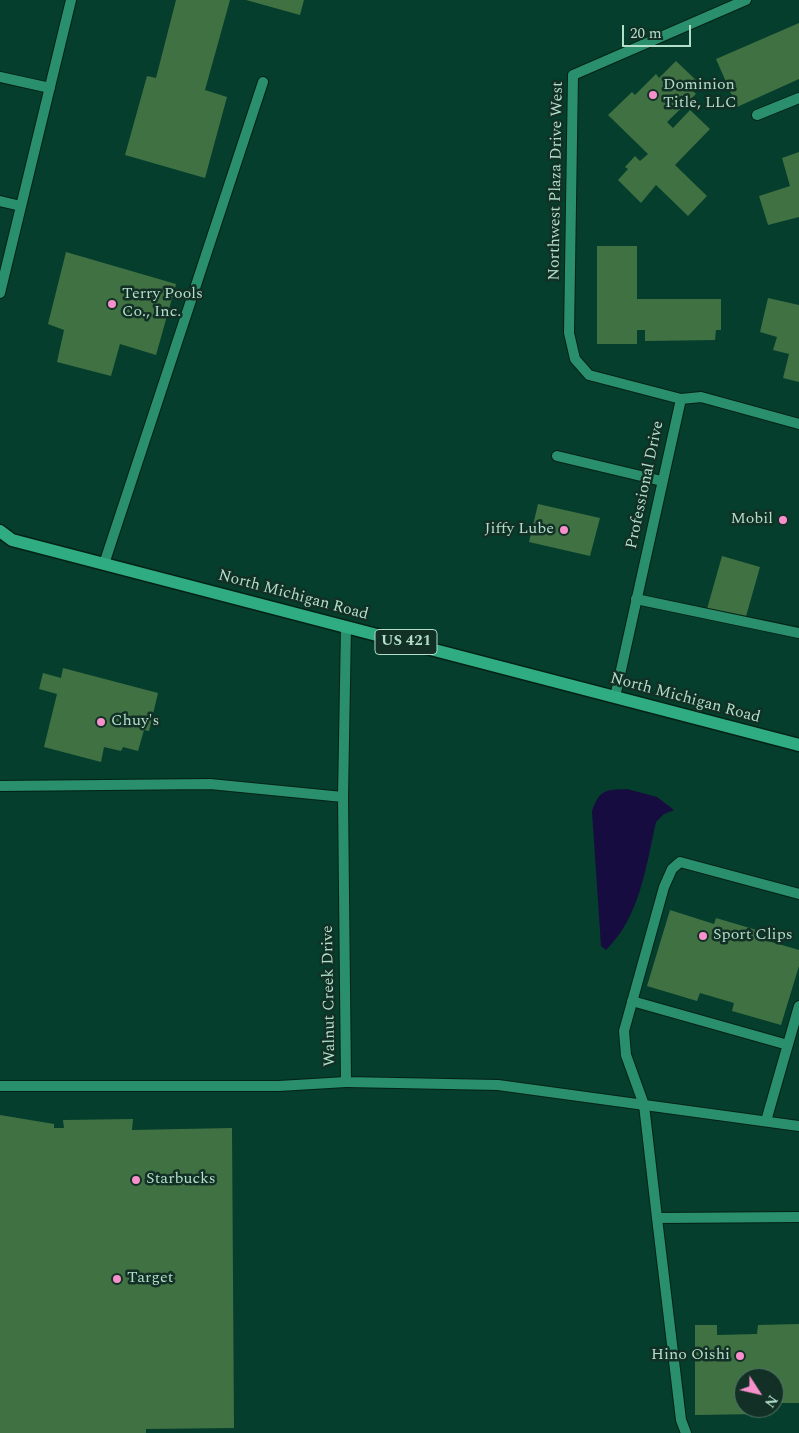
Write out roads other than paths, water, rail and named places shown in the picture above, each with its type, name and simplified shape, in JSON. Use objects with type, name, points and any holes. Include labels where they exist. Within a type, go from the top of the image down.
[{"type":"main road","name":"North Michigan Road","points":[[0,532],[6,541],[104,564],[799,745]]},
{"type":"street","points":[[0,293],[71,0]]},
{"type":"street","name":"Northwest Plaza Drive West","points":[[681,400],[589,375],[575,358],[569,333],[573,75],[746,0]]},
{"type":"street","points":[[0,78],[50,88]]},
{"type":"street","points":[[104,564],[263,82]]},
{"type":"street","points":[[757,115],[799,98]]},
{"type":"street","points":[[0,202],[21,206]]},
{"type":"street","points":[[681,400],[701,397],[799,424]]},
{"type":"street","name":"Professional Drive","points":[[615,697],[681,400]]},
{"type":"street","points":[[557,456],[662,481]]},
{"type":"street","points":[[636,600],[799,633]]},
{"type":"street","name":"Walnut Creek Drive","points":[[346,627],[343,797],[346,1082],[498,1085],[799,1126]]},
{"type":"street","points":[[0,786],[210,784],[343,797]]},
{"type":"street","points":[[686,1433],[681,1420],[644,1105],[626,1055],[624,1030],[664,887],[672,868],[680,862],[799,894]]},
{"type":"street","points":[[632,1001],[788,1045]]},
{"type":"street","points":[[766,1121],[799,1006]]},
{"type":"street","points":[[0,1086],[279,1086],[346,1082]]},
{"type":"street","points":[[657,1218],[799,1217]]},
{"type":"place","name":"Dominion Title, LLC","points":[[653,95]]},
{"type":"place","name":"Terry Pools Co., Inc.","points":[[112,304]]},
{"type":"place","name":"Mobil","points":[[783,520]]},
{"type":"place","name":"Jiffy Lube","points":[[564,530]]},
{"type":"place","name":"Chuy's","points":[[101,722]]},
{"type":"place","name":"Sport Clips","points":[[703,936]]},
{"type":"place","name":"Starbucks","points":[[136,1180]]},
{"type":"place","name":"Target","points":[[117,1279]]},
{"type":"place","name":"Hino Oishi","points":[[740,1356]]}]
